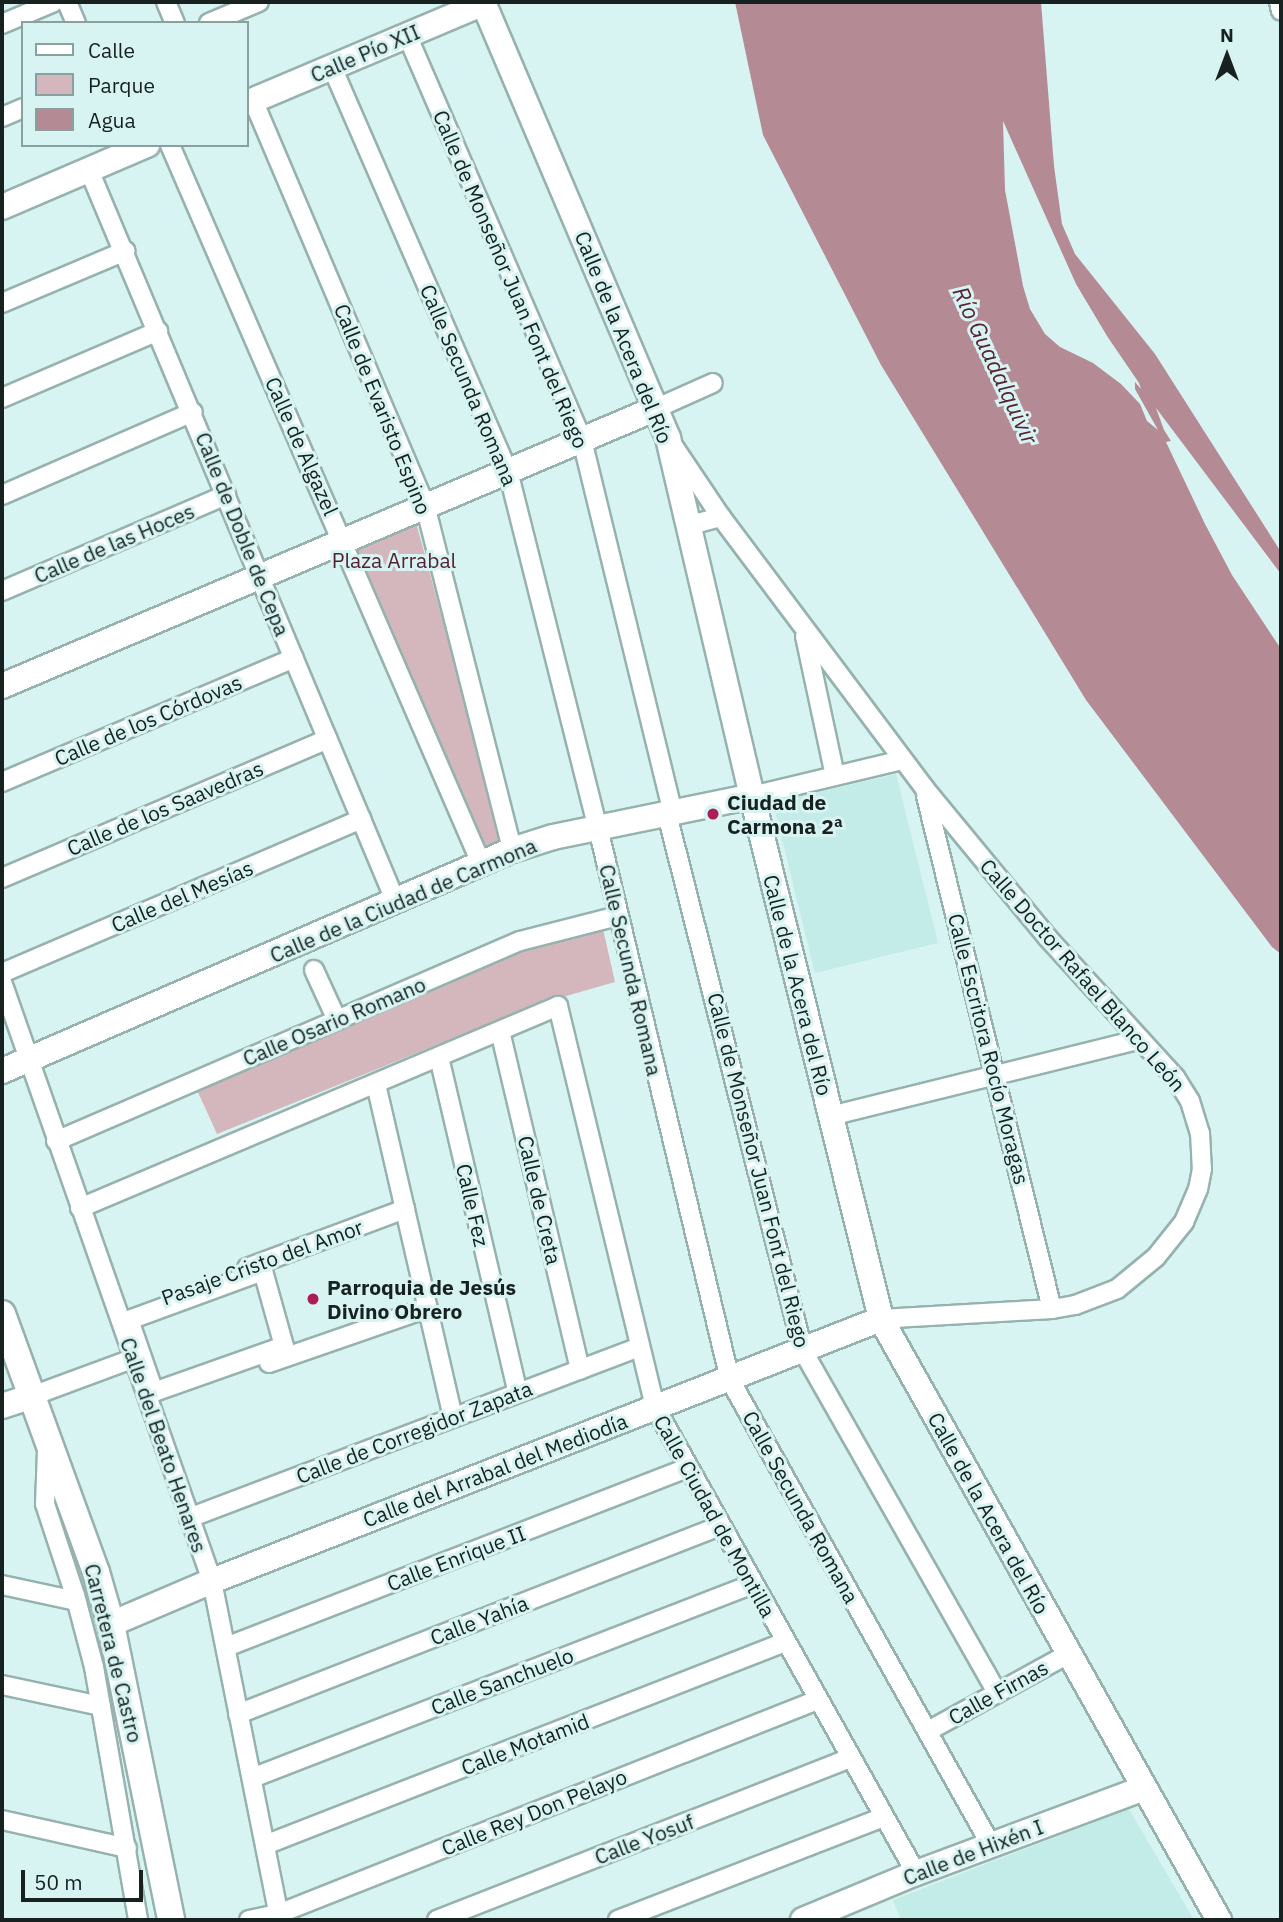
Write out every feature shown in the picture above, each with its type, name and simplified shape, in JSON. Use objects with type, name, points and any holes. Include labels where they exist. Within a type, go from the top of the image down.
[{"type":"main road","name":"Carretera de Castro","points":[[2,1314],[96,1572],[111,1624],[171,1920]]},
{"type":"street","points":[[2,24],[54,2]]},
{"type":"street","points":[[67,2],[75,21]]},
{"type":"street","points":[[166,2],[174,21]]},
{"type":"street","points":[[213,21],[258,2]]},
{"type":"street","name":"Calle Pío XII","points":[[250,102],[484,2]]},
{"type":"street","name":"Calle de la Acera del Río","points":[[484,2],[668,438],[752,796],[881,1319],[1219,1920]]},
{"type":"street","points":[[1279,2],[1281,11]]},
{"type":"street","name":"Calle de Monseñor Juan Font del Riego","points":[[407,36],[582,440],[670,813],[803,1351],[997,1692]]},
{"type":"street","name":"Calle Secunda Romana","points":[[332,67],[508,471],[598,828],[730,1380],[991,1845]]},
{"type":"street","name":"Calle de Evaristo Espino","points":[[250,102],[425,505],[512,850]]},
{"type":"street","points":[[2,117],[21,109]]},
{"type":"street","points":[[2,206],[89,170],[136,147]]},
{"type":"street","name":"Calle de Algazel","points":[[171,147],[343,539],[481,863]]},
{"type":"street","name":"Calle de Doble de Cepa","points":[[89,170],[193,412],[395,900]]},
{"type":"street","points":[[2,303],[125,251]]},
{"type":"street","points":[[2,398],[158,331]]},
{"type":"street","points":[[2,686],[713,383]]},
{"type":"street","points":[[2,495],[193,412]]},
{"type":"street","name":"Calle Doctor Rafael Blanco León","points":[[668,438],[721,517],[803,629],[925,789],[1047,937],[1175,1077],[1190,1101],[1200,1133],[1203,1152],[1198,1189],[1184,1222],[1138,1274],[1094,1299],[1052,1309],[881,1319]]},
{"type":"street","name":"Calle de las Hoces","points":[[2,591],[226,495]]},
{"type":"street","points":[[690,530],[711,517],[721,517]]},
{"type":"street","points":[[803,629],[835,776]]},
{"type":"street","name":"Calle de los Córdovas","points":[[2,782],[294,658]]},
{"type":"street","name":"Calle de los Saavedras","points":[[2,878],[328,739]]},
{"type":"street","name":"Calle de la Ciudad de Carmona","points":[[2,1071],[512,850],[902,760]]},
{"type":"street","name":"Calle Escritora Rocío Moragas","points":[[925,789],[1052,1309]]},
{"type":"street","name":"Calle del Mesías","points":[[2,973],[361,818]]},
{"type":"street","name":"Calle Osario Romano","points":[[56,1141],[520,942],[618,916]]},
{"type":"street","points":[[314,970],[337,1020]]},
{"type":"street","name":"Calle del Beato Henares","points":[[2,982],[27,1061],[120,1315],[132,1359],[212,1581],[279,1917]]},
{"type":"street","name":"Calle Ciudad de Montilla","points":[[500,1031],[558,1006],[638,1348],[655,1408],[916,1873]]},
{"type":"street","points":[[80,1208],[500,1031]]},
{"type":"street","name":"Calle de Creta","points":[[500,1031],[580,1370]]},
{"type":"street","points":[[830,1116],[1140,1039]]},
{"type":"street","name":"Calle Fez","points":[[439,1057],[518,1393]]},
{"type":"street","points":[[376,1084],[453,1417]]},
{"type":"street","name":"Pasaje Cristo del Amor","points":[[120,1315],[405,1209]]},
{"type":"street","points":[[263,1271],[284,1346],[154,1392],[128,1320],[263,1271]]},
{"type":"street","points":[[149,1405],[428,1308]]},
{"type":"street","name":"Calle del Arrabal del Mediodía","points":[[111,1624],[212,1581],[881,1319]]},
{"type":"street","name":"Calle de Corregidor Zapata","points":[[189,1518],[638,1348]]},
{"type":"street","points":[[2,1406],[132,1359]]},
{"type":"street","points":[[48,1439],[45,1504],[76,1601],[101,1706],[138,1920]]},
{"type":"street","name":"Calle Enrique II","points":[[226,1647],[687,1468]]},
{"type":"street","name":"Calle Yahía","points":[[238,1714],[720,1526]]},
{"type":"street","name":"Calle Sanchuelo","points":[[252,1778],[753,1584]]},
{"type":"street","points":[[2,1585],[76,1601]]},
{"type":"street","name":"Calle Motamid","points":[[265,1845],[785,1643]]},
{"type":"street","name":"Calle Firnas","points":[[928,1731],[1068,1654]]},
{"type":"street","points":[[2,1685],[101,1706]]},
{"type":"street","name":"Calle Rey Don Pelayo","points":[[249,1920],[279,1917],[817,1700]]},
{"type":"street","name":"Calle Yosuf","points":[[437,1920],[851,1758]]},
{"type":"street","name":"Calle de Hixén I","points":[[803,1920],[916,1873],[1144,1788]]},
{"type":"street","points":[[618,1920],[884,1817]]},
{"type":"street","points":[[2,1820],[127,1848]]},
{"type":"shaded area","points":[[896,774],[938,943],[815,973],[773,803]]},
{"type":"shaded area","points":[[1129,1809],[1194,1920],[901,1920],[893,1900]]},
{"type":"green space","name":"Plaza Arrabal","points":[[414,515],[504,845],[476,854],[354,541]]},
{"type":"green space","points":[[603,929],[615,982],[535,1005],[217,1134],[197,1090],[524,950]]},
{"type":"water","name":"Río Guadalquivir","points":[[735,2],[1041,2],[1054,166],[1062,224],[1075,254],[1155,354],[1281,552],[1281,574],[1156,408],[1171,441],[1166,442],[1205,524],[1232,575],[1281,649],[1281,954],[1272,947],[1086,700],[881,365],[763,135]],"holes":[[[1003,121],[1076,284],[1139,383],[1141,389],[1135,382],[1135,389],[1158,430],[1147,421],[1140,404],[1121,384],[1093,363],[1060,347],[1045,334],[1030,309],[1023,286],[1005,190]]]},
{"type":"place","name":"Ciudad de Carmona 2ª","points":[[713,814]]},
{"type":"place","name":"Parroquia de Jesús Divino Obrero","points":[[313,1299]]}]
